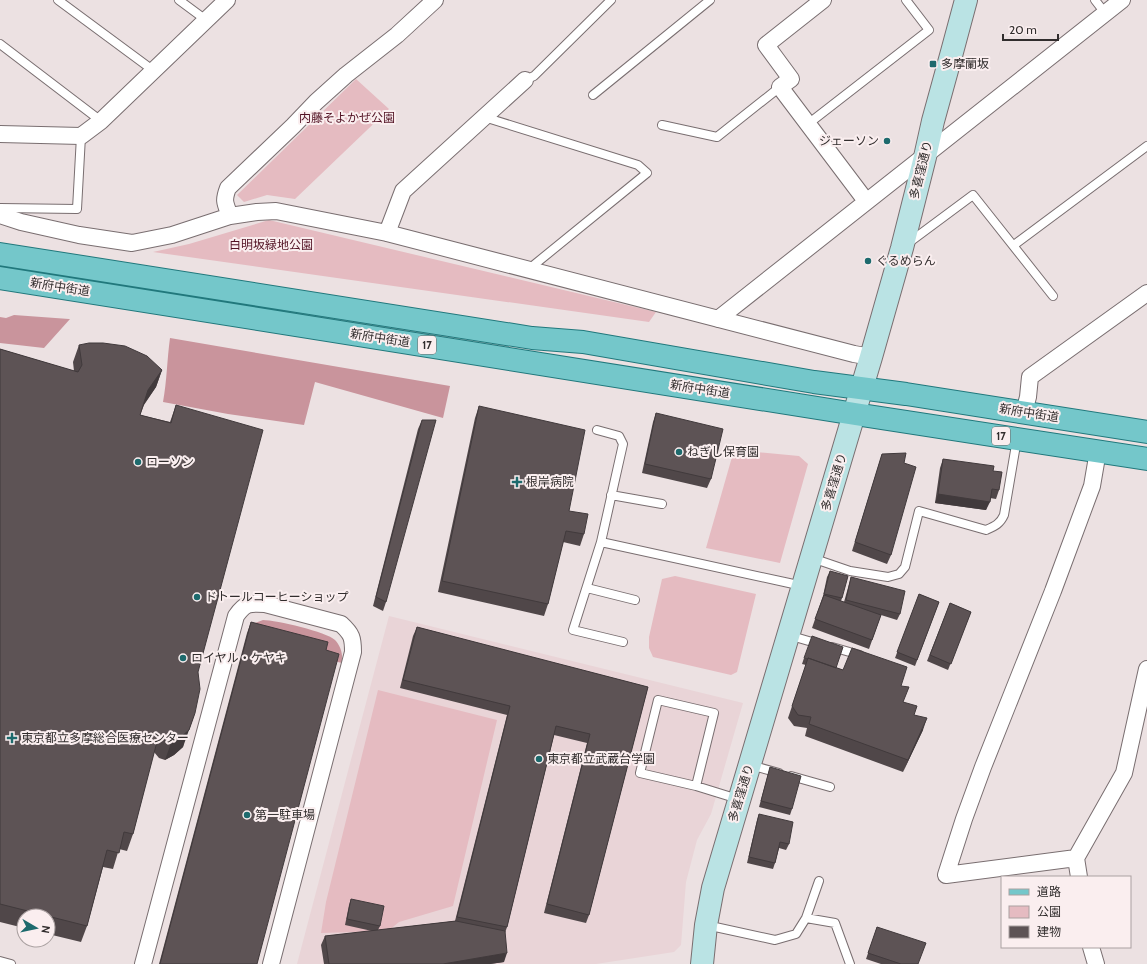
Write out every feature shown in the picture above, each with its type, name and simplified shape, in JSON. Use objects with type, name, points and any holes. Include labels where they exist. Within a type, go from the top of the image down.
[{"type":"main road","name":"多喜窪通り","points":[[702,964],[706,925],[713,888],[871,357],[902,248],[933,121],[966,0]]},
{"type":"main road","name":"新府中街道","points":[[0,254],[532,338],[583,342],[814,382],[906,394],[1147,432]]},
{"type":"main road","name":"新府中街道","points":[[0,278],[854,414],[1147,459]]},
{"type":"main road","name":"新府中街道","points":[[532,338],[580,355],[620,364],[836,398],[847,404],[854,414]]},
{"type":"street","points":[[0,134],[81,136],[101,121],[227,0]]},
{"type":"street","points":[[230,216],[225,205],[224,197],[228,188],[346,75],[397,35],[435,0]]},
{"type":"street","points":[[823,0],[766,45],[791,79],[780,87],[866,201]]},
{"type":"street","points":[[718,319],[1122,0]]},
{"type":"street","points":[[387,234],[403,191],[525,80]]},
{"type":"street","points":[[0,216],[79,235],[132,243],[172,235],[230,216],[276,211],[387,234],[854,354],[871,357]]},
{"type":"street","points":[[1024,412],[1028,396],[1030,377],[1147,293]]},
{"type":"street","points":[[1076,858],[946,875],[983,767],[1053,591],[1092,486],[1098,451]]},
{"type":"street","points":[[143,964],[236,616],[243,606],[253,603],[265,604],[341,624],[348,631],[353,641],[353,652],[271,964]]},
{"type":"street","points":[[1079,876],[1076,858],[1124,773],[1147,669]]},
{"type":"street","points":[[1092,948],[1096,964]]},
{"type":"lane","points":[[58,0],[154,71]]},
{"type":"lane","points":[[179,0],[206,20]]},
{"type":"lane","points":[[525,80],[534,76],[611,0]]},
{"type":"lane","points":[[593,95],[710,0]]},
{"type":"lane","points":[[808,124],[929,30],[906,0]]},
{"type":"lane","points":[[1095,0],[1105,13]]},
{"type":"lane","points":[[0,44],[101,121]]},
{"type":"lane","points":[[662,125],[717,137],[780,87]]},
{"type":"lane","points":[[484,117],[638,165],[647,173],[528,270]]},
{"type":"lane","points":[[0,208],[77,209],[81,136]]},
{"type":"lane","points":[[1014,245],[1147,146]]},
{"type":"lane","points":[[902,248],[973,195],[1054,296]]},
{"type":"lane","points":[[597,430],[619,436],[623,444],[601,542],[574,630],[623,642]]},
{"type":"lane","points":[[811,558],[850,571],[888,577],[899,574],[905,567],[919,511],[986,530],[994,527],[1004,516],[1017,438]]},
{"type":"lane","points":[[612,495],[662,504]]},
{"type":"lane","points":[[601,542],[803,587]]},
{"type":"lane","points":[[587,588],[635,600]]},
{"type":"lane","points":[[788,635],[872,658]]},
{"type":"lane","points":[[696,786],[714,714],[658,700],[640,773],[696,786],[739,799]]},
{"type":"lane","points":[[750,764],[830,787]]},
{"type":"lane","points":[[706,925],[775,940],[796,934],[806,918],[819,881]]},
{"type":"lane","points":[[806,918],[835,923],[850,964]]},
{"type":"lane","points":[[0,961],[11,964]]},
{"type":"shaded area","points":[[14,315],[70,319],[44,348],[0,343],[0,317],[6,318]]},
{"type":"shaded area","points":[[170,338],[450,386],[443,418],[315,382],[304,425],[228,414],[163,402]]},
{"type":"shaded area","name":"東京都立武蔵台学園","points":[[389,616],[743,703],[711,814],[697,840],[686,882],[681,945],[674,952],[596,964],[297,964]]},
{"type":"shaded area","points":[[263,620],[301,627],[330,637],[337,642],[340,648],[342,663],[326,659],[327,651],[248,630],[255,623]]},
{"type":"green space","name":"内藤そよかぜ公園","points":[[356,79],[389,109],[295,199],[267,195],[244,202],[237,195]]},
{"type":"green space","name":"白明坂緑地公園","points":[[269,220],[656,312],[649,322],[153,252],[189,244]]},
{"type":"green space","points":[[734,450],[799,456],[808,464],[780,563],[706,548]]},
{"type":"green space","points":[[675,576],[756,594],[737,672],[731,675],[653,657],[649,648],[649,637],[662,579]]},
{"type":"green space","points":[[378,690],[497,720],[453,906],[399,922],[388,931],[321,933],[326,902]]},
{"type":"building","points":[[103,343],[125,346],[147,356],[162,370],[148,390],[140,415],[171,423],[176,405],[263,430],[198,672],[200,689],[195,713],[189,730],[180,738],[171,743],[165,741],[159,734],[133,834],[124,832],[119,853],[107,850],[87,926],[56,918],[56,908],[16,908],[0,904],[0,349],[78,372],[82,365],[79,345]]},
{"type":"building","name":"根岸病院","points":[[479,406],[585,430],[569,511],[588,514],[584,534],[566,531],[548,604],[442,581]]},
{"type":"building","points":[[656,413],[723,429],[711,479],[645,464]]},
{"type":"building","points":[[422,420],[436,420],[386,602],[376,597]]},
{"type":"building","points":[[906,453],[904,463],[916,467],[891,555],[855,542],[882,454]]},
{"type":"building","points":[[943,459],[994,466],[993,471],[1002,472],[999,490],[992,489],[990,502],[938,494]]},
{"type":"building","points":[[830,571],[848,576],[842,598],[824,594]]},
{"type":"building","points":[[851,577],[905,591],[900,614],[846,600]]},
{"type":"building","points":[[919,594],[939,602],[917,660],[897,652]]},
{"type":"building","points":[[824,595],[881,615],[872,640],[815,619]]},
{"type":"building","points":[[950,603],[971,612],[951,664],[930,655]]},
{"type":"building","name":"第一駐車場","points":[[251,622],[328,642],[326,650],[339,654],[257,964],[160,964]]},
{"type":"building","points":[[417,627],[648,687],[589,915],[547,904],[590,734],[556,726],[507,927],[457,917],[510,706],[403,680]]},
{"type":"building","points":[[812,636],[843,647],[836,668],[804,658]]},
{"type":"building","points":[[852,648],[907,667],[901,686],[909,687],[903,702],[917,706],[914,715],[927,718],[908,760],[809,724],[811,717],[798,715],[792,706],[808,658],[843,670]]},
{"type":"building","points":[[770,767],[801,776],[792,809],[761,801]]},
{"type":"building","points":[[759,814],[793,822],[789,844],[780,842],[775,863],[749,857]]},
{"type":"building","points":[[351,899],[384,906],[380,926],[347,919]]},
{"type":"building","points":[[456,921],[505,931],[507,953],[443,964],[329,964],[325,936]]},
{"type":"building","points":[[877,927],[926,943],[918,964],[901,964],[868,953]]},
{"type":"place","name":"多摩蘭坂","points":[[933,64]]},
{"type":"place","name":"ジェーソン","points":[[887,141]]},
{"type":"place","name":"ぐるめらん","points":[[868,261]]},
{"type":"place","name":"ねぎし保育園","points":[[679,452]]},
{"type":"place","name":"ローソン","points":[[138,462]]},
{"type":"place","name":"根岸病院","points":[[517,482]]},
{"type":"place","name":"ドトールコーヒーショップ","points":[[197,597]]},
{"type":"place","name":"ロイヤル・ケヤキ","points":[[183,658]]},
{"type":"place","name":"東京都立多摩総合医療センター","points":[[12,738]]},
{"type":"place","name":"東京都立武蔵台学園","points":[[539,759]]},
{"type":"place","name":"第一駐車場","points":[[247,815]]}]
